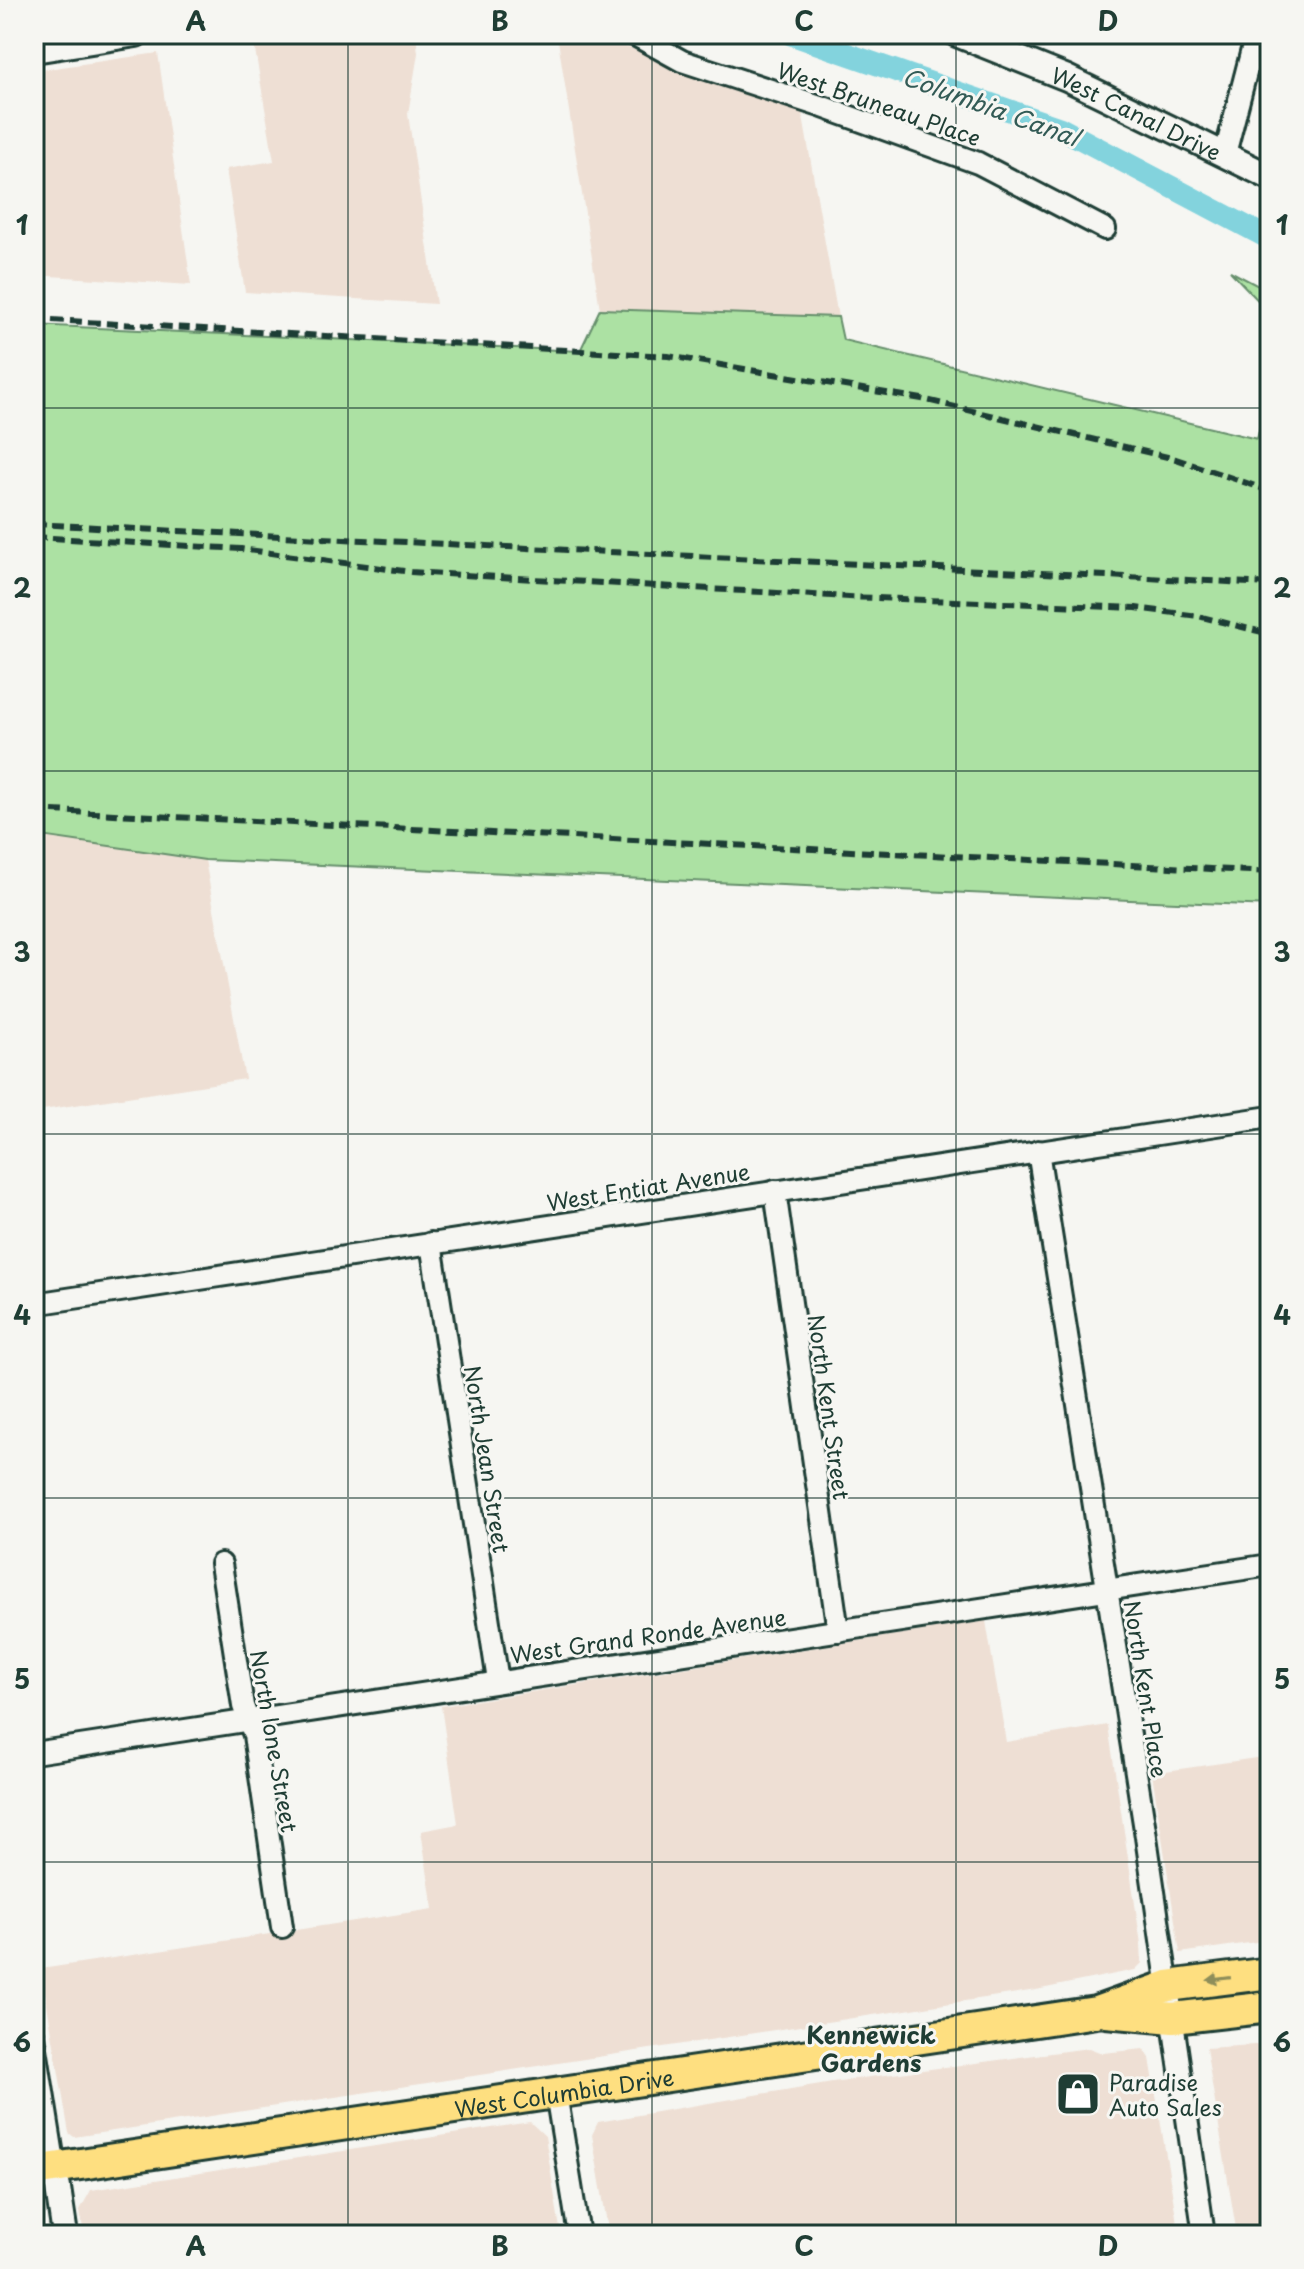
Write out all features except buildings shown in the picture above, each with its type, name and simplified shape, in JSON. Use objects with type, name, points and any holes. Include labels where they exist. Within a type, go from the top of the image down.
[{"type":"main road","name":"West Columbia Drive","points":[[44,2170],[1096,2012],[1168,1986],[1270,1973]]},
{"type":"main road","name":"West Columbia Drive","points":[[1096,2012],[1173,2018],[1270,2007]]},
{"type":"street","points":[[34,50],[136,34]]},
{"type":"street","name":"West Bruneau Place","points":[[633,34],[682,61],[823,107],[978,163],[1105,229]]},
{"type":"street","name":"West Canal Drive","points":[[957,34],[1067,78],[1270,177]]},
{"type":"street","points":[[1225,154],[1256,34]]},
{"type":"street","name":"West Entiat Avenue","points":[[34,1304],[1270,1117]]},
{"type":"street","name":"North Kent Place","points":[[1038,1151],[1173,2018],[1198,2234]]},
{"type":"street","name":"North Kent Street","points":[[775,1191],[838,1631]]},
{"type":"street","name":"North Jean Street","points":[[431,1243],[498,1681]]},
{"type":"street","name":"North Ione Street","points":[[221,1564],[243,1706],[254,1735],[282,1927]]},
{"type":"street","name":"West Grand Ronde Avenue","points":[[34,1753],[1270,1565]]},
{"type":"street","points":[[34,2036],[44,2170],[65,2235]]},
{"type":"street","points":[[556,2093],[579,2235]]},
{"type":"shaded area","points":[[284,34],[416,34],[418,53],[408,114],[436,304],[245,292],[226,169],[274,161],[253,38]]},
{"type":"shaded area","points":[[557,34],[592,34],[802,111],[838,317],[600,309]]},
{"type":"shaded area","points":[[158,53],[191,285],[34,275],[34,71]]},
{"type":"shaded area","points":[[34,835],[205,860],[245,1079],[36,1111]]},
{"type":"shaded area","points":[[986,1621],[1006,1742],[1108,1725],[1141,1944],[1142,1963],[1135,1970],[1036,1990],[74,2137],[69,2133],[41,1969],[433,1909],[421,1831],[458,1824],[441,1706]]},
{"type":"shaded area","points":[[1270,1756],[1270,1940],[1180,1953],[1152,1773]]},
{"type":"shaded area","points":[[1270,2044],[1270,2235],[1237,2235],[1206,2048]]},
{"type":"shaded area","points":[[1089,2048],[1102,2053],[1144,2049],[1150,2058],[1179,2235],[609,2235],[592,2135],[598,2122],[832,2082]]},
{"type":"shaded area","points":[[530,2122],[545,2136],[561,2235],[84,2235],[80,2210],[91,2190]]},
{"type":"green space","points":[[1230,271],[1270,292],[1270,313]]},
{"type":"green space","points":[[600,309],[838,317],[843,340],[1257,439],[1270,386],[1270,906],[205,860],[34,835],[34,325],[580,351]]},
{"type":"waterway","name":"Columbia Canal","points":[[790,34],[1060,128],[1270,239]]},
{"type":"railway","points":[[34,319],[668,356],[922,399],[1176,459],[1270,491]]},
{"type":"railway","points":[[34,524],[1270,584]]},
{"type":"railway","points":[[34,537],[241,549],[411,572],[849,597],[1136,608],[1198,616],[1270,634]]},
{"type":"railway","points":[[34,810],[1270,872]]},
{"type":"place","name":"Paradise Auto Sales","points":[[1078,2094]]},
{"type":"district","name":"Kennewick Gardens","points":[[871,2048]]}]
